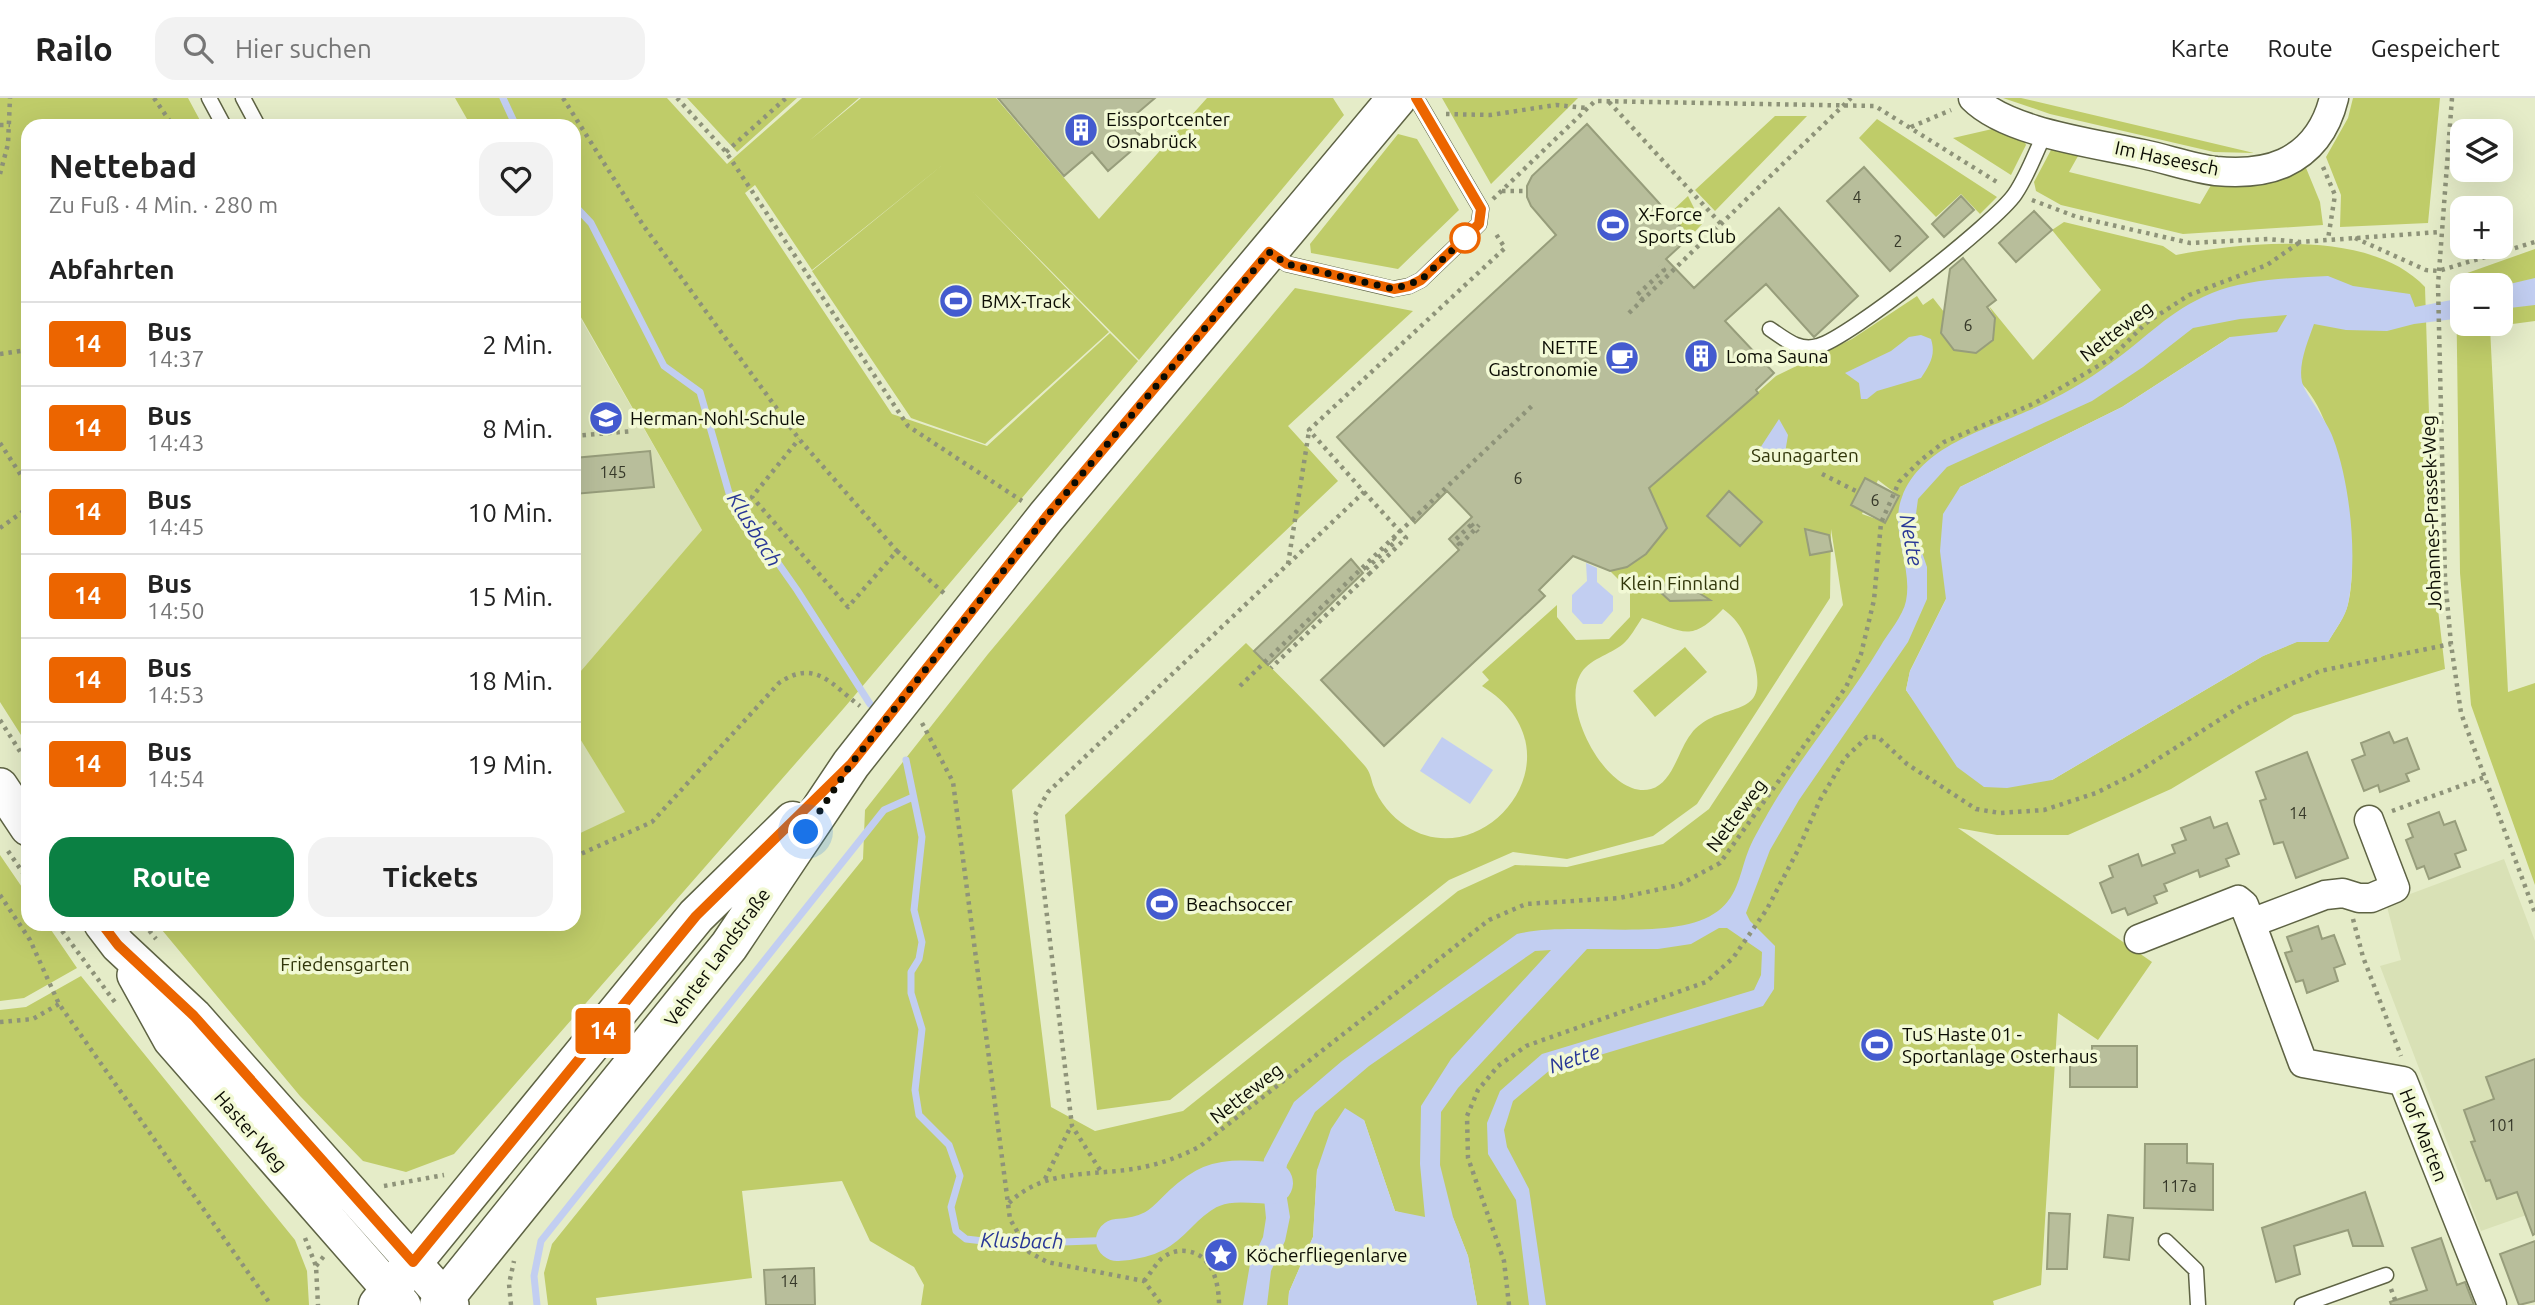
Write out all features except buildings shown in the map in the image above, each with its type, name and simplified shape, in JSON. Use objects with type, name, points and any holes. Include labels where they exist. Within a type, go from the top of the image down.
[{"type":"main road","name":"Vehrter Landstraße","points":[[445,1303],[729,946],[851,764],[1046,517],[1269,252],[1412,108]]},
{"type":"main road","name":"Vehrter Landstraße","points":[[396,1291],[696,916],[851,764]]},
{"type":"street","name":"Im Haseesch","points":[[1974,99],[2006,119],[2046,131],[2216,171],[2262,169],[2283,164],[2306,149],[2318,136],[2334,98]]},
{"type":"street","points":[[0,786],[18,838]]},
{"type":"street","points":[[2251,923],[2325,895],[2343,892],[2371,898],[2395,888],[2369,820]]},
{"type":"street","name":"Hof Marten","points":[[2138,939],[2238,900],[2244,905],[2303,1063],[2403,1082],[2492,1305]]},
{"type":"street","name":"Haster Weg","points":[[110,934],[171,1040],[396,1291],[445,1303]]},
{"type":"lane","points":[[209,98],[221,119]]},
{"type":"lane","points":[[243,98],[254,119]]},
{"type":"lane","points":[[1269,252],[1287,264],[1394,289],[1421,280],[1479,224],[1481,209],[1412,108],[1416,98]]},
{"type":"lane","points":[[1770,329],[1798,347],[1818,346],[1840,335],[1958,247],[2015,194],[2046,131]]},
{"type":"lane","points":[[2166,1241],[2196,1270],[2199,1305]]},
{"type":"lane","points":[[2302,1305],[2386,1275]]},
{"type":"path","points":[[0,174],[10,125],[10,98]]},
{"type":"path","points":[[154,98],[168,119]]},
{"type":"path","points":[[563,98],[576,119]]},
{"type":"path","points":[[677,98],[726,152],[908,426],[1046,517]]},
{"type":"path","points":[[726,152],[786,98]]},
{"type":"path","points":[[1629,313],[1851,98]]},
{"type":"path","name":"Johannes-Prassek-Weg","points":[[2452,98],[2438,271],[2445,578],[2451,644],[2460,713],[2535,913]]},
{"type":"path","points":[[1910,128],[1974,99]]},
{"type":"path","points":[[1288,564],[1309,430],[1505,247],[1481,209],[1595,101],[1875,106],[2015,194],[2077,217],[2190,243],[2268,239],[2300,242],[2440,232]]},
{"type":"path","points":[[1609,101],[1721,224]]},
{"type":"path","points":[[1412,108],[1444,114],[1490,115],[1556,105],[1587,108]]},
{"type":"path","points":[[0,125],[10,125]]},
{"type":"path","points":[[581,127],[643,225],[799,439],[897,551],[969,616]]},
{"type":"path","points":[[2306,149],[2319,158],[2335,195],[2328,240]]},
{"type":"path","points":[[1501,191],[1527,191]]},
{"type":"path","points":[[2354,238],[2426,270],[2438,271],[2535,242]]},
{"type":"path","name":"Netteweg","points":[[1009,1203],[1023,1189],[1045,1180],[1100,1170],[1146,1167],[1199,1147],[1489,920],[1526,904],[1619,898],[1679,885],[1720,863],[1846,687],[1861,654],[1874,600],[1881,523],[1899,482],[1944,442],[2035,403],[2110,359],[2146,323],[2189,295],[2267,265],[2300,242]]},
{"type":"path","points":[[1643,300],[1637,295],[1662,268],[1669,275]]},
{"type":"path","points":[[0,354],[21,351]]},
{"type":"path","points":[[1370,573],[1366,569],[1412,520],[1535,403]]},
{"type":"path","points":[[1271,668],[1406,538],[1309,430]]},
{"type":"path","points":[[581,435],[633,431]]},
{"type":"path","points":[[799,439],[752,497],[848,607],[897,551]]},
{"type":"path","points":[[0,443],[21,475]]},
{"type":"path","points":[[1822,474],[1858,492]]},
{"type":"path","points":[[1100,1170],[1072,1125],[1035,815],[1048,792],[1364,492]]},
{"type":"path","points":[[0,528],[21,513]]},
{"type":"path","points":[[1455,541],[1471,524],[1478,529]]},
{"type":"path","points":[[1471,525],[1475,529],[1455,541],[1471,525]]},
{"type":"path","points":[[1240,686],[1394,540]]},
{"type":"path","points":[[1508,1305],[1504,1261],[1468,1158],[1467,1116],[1478,1090],[1498,1066],[1527,1046],[1706,982],[1733,958],[1767,909],[1820,800],[1845,758],[1867,737],[1878,737],[1907,764],[1976,808],[2000,813],[2044,810],[2096,793],[2136,774],[2241,706],[2320,671],[2451,644]]},
{"type":"path","points":[[581,854],[652,822],[779,682],[794,672],[815,671],[869,713]]},
{"type":"path","points":[[907,695],[953,782],[1010,1219],[1028,1252],[1048,1262],[1144,1282],[1162,1305]]},
{"type":"path","points":[[0,720],[21,753]]},
{"type":"path","points":[[2369,820],[2485,777]]},
{"type":"path","points":[[0,895],[21,926]]},
{"type":"path","points":[[2351,895],[2354,926],[2362,957],[2401,1058],[2403,1082]]},
{"type":"path","points":[[24,931],[60,1004],[271,1305]]},
{"type":"path","points":[[0,1022],[33,1019],[60,1004]]},
{"type":"path","points":[[1045,1180],[1072,1125]]},
{"type":"path","points":[[382,1186],[444,1175]]},
{"type":"path","points":[[1144,1282],[1161,1259],[1176,1250],[1198,1252],[1212,1267],[1219,1291],[1219,1305]]},
{"type":"path","points":[[316,1266],[318,1305]]},
{"type":"path","points":[[509,1284],[510,1305]]},
{"type":"shaded area","name":"Herman-Nohl-Schule","points":[[581,319],[702,530],[581,671]]},
{"type":"shaded area","points":[[581,740],[626,813],[581,834]]},
{"type":"shaded area","points":[[2504,859],[2535,941],[2535,1212],[2481,1231],[2380,966],[2401,960],[2386,903]]},
{"type":"green space","points":[[0,98],[188,98],[199,119],[21,119],[21,735],[0,702]]},
{"type":"green space","name":"Friedensgarten","points":[[455,98],[667,98],[727,164],[802,98],[859,98],[809,141],[861,98],[996,98],[1099,219],[1207,98],[1333,98],[1344,115],[1139,360],[972,191],[1109,332],[985,444],[911,418],[812,271],[945,163],[812,270],[755,185],[745,193],[892,414],[987,446],[1110,333],[1138,361],[844,708],[454,1154],[406,1172],[363,1161],[300,1096],[163,931],[581,931],[581,833],[625,812],[581,740],[581,671],[702,530],[581,317],[581,119],[467,119]]},
{"type":"green space","points":[[687,98],[797,98],[737,152]]},
{"type":"green space","points":[[1442,98],[1578,98],[1491,184]]},
{"type":"green space","points":[[2003,98],[2021,98],[2254,153],[2214,152],[2050,114]]},
{"type":"green space","points":[[2353,98],[2440,98],[2428,223],[2340,227],[2341,195],[2326,157],[2348,118]]},
{"type":"green space","points":[[1775,116],[1807,116],[1715,211],[1695,190]]},
{"type":"green space","points":[[1877,119],[1997,197],[1980,214],[1961,194],[1936,217],[1859,138]]},
{"type":"green space","points":[[2001,127],[2022,134],[2026,145],[2011,175],[1953,138]]},
{"type":"green space","points":[[1398,134],[1417,139],[1459,210],[1398,269],[1311,253],[1310,244]]},
{"type":"green space","points":[[2066,145],[2082,149],[2069,172],[2200,204],[2214,180],[2304,163],[2320,202],[2323,225],[2183,234],[2061,205],[2036,191],[2034,182],[2051,150]]},
{"type":"green space","points":[[1688,196],[1702,224],[1690,237],[1669,214]]},
{"type":"green space","points":[[2064,222],[2163,246],[2176,255],[2272,244],[2341,248],[2373,256],[2402,268],[2425,287],[2434,575],[2445,669],[2294,715],[2171,789],[2068,835],[1997,835],[1958,828],[2152,962],[2098,1040],[2058,1013],[2041,1285],[1993,1301],[1994,1305],[1477,1305],[1468,1256],[1453,1218],[1416,1217],[1395,1211],[1364,1120],[1317,1170],[1313,1237],[1289,1292],[1288,1305],[921,1305],[924,1285],[914,1267],[870,1241],[842,1181],[742,1191],[752,1278],[596,1298],[597,1305],[548,1305],[544,1273],[552,1244],[863,859],[865,810],[988,654],[1295,288],[1413,311],[1288,426],[1338,481],[1012,790],[1051,1107],[1095,1131],[1183,1111],[1458,891],[1515,865],[1567,867],[1663,844],[1709,809],[1843,605],[1831,529],[1830,598],[1697,804],[1653,836],[1567,859],[1513,852],[1449,880],[1170,1100],[1097,1110],[1065,815],[1246,643],[1365,766],[1386,808],[1406,826],[1436,838],[1466,835],[1492,822],[1513,800],[1525,773],[1526,743],[1512,713],[1482,686],[1489,680],[1482,672],[1557,605],[1557,617],[1576,640],[1609,639],[1630,617],[1630,591],[1610,571],[1630,564],[1645,553],[1656,538],[1662,519],[1639,497],[1776,376],[1852,339],[1917,296],[1923,305],[1933,298],[1944,312],[1941,333],[1954,350],[1976,353],[1993,340],[1995,318],[1989,306],[2033,360],[2101,290],[2052,230]],"holes":[[[2230,337],[2277,365],[2302,384],[2315,402],[2327,427],[2344,489],[2352,553],[2348,604],[2328,642],[2296,642],[2263,656],[2052,780],[1927,719],[1906,690],[1910,671],[1946,599],[1960,487],[2122,407]],[[1878,480],[1899,496],[1885,522],[1862,514]],[[1723,609],[1742,630],[1753,658],[1757,679],[1756,693],[1750,702],[1703,723],[1691,734],[1670,773],[1659,786],[1635,789],[1605,768],[1583,730],[1577,710],[1576,691],[1580,675],[1588,665],[1623,644],[1642,618],[1686,632],[1694,631],[1712,620]]]},
{"type":"green space","points":[[2535,249],[2535,321],[2513,324],[2513,273],[2467,273]]},
{"type":"green space","points":[[2457,336],[2490,336],[2508,692],[2535,683],[2535,885],[2471,705],[2460,573]]},
{"type":"green space","points":[[1685,647],[1707,672],[1655,717],[1633,691]]},
{"type":"green space","points":[[0,855],[21,886],[21,931],[52,931],[77,968],[24,998],[0,1001]]},
{"type":"green space","points":[[81,976],[295,1240],[307,1271],[309,1305],[0,1305],[0,1010],[26,1007]]},
{"type":"water","name":"Nette","points":[[2328,276],[2353,286],[2410,294],[2415,307],[2450,300],[2450,320],[2387,331],[2346,330],[2314,324],[2302,360],[2302,382],[2330,431],[2339,456],[2351,520],[2352,565],[2348,604],[2328,642],[2297,642],[2263,656],[2052,780],[2007,788],[1984,787],[1957,767],[1906,690],[1910,671],[1946,599],[1940,551],[1943,514],[1960,487],[2122,407],[2230,337],[2277,332],[2287,315],[2240,319],[2193,328],[2143,367],[2092,401],[1947,467],[1918,499],[1914,529],[1927,567],[1927,599],[1908,642],[1799,800],[1770,850],[1746,913],[1750,921],[1775,946],[1774,989],[1763,1006],[1550,1070],[1513,1101],[1504,1130],[1507,1147],[1529,1189],[1546,1305],[1529,1305],[1516,1200],[1488,1154],[1487,1123],[1500,1091],[1542,1054],[1754,990],[1761,975],[1762,952],[1727,928],[1719,928],[1691,944],[1658,949],[1587,949],[1458,1088],[1441,1112],[1440,1165],[1453,1217],[1468,1256],[1477,1305],[1288,1305],[1289,1292],[1313,1237],[1317,1170],[1331,1129],[1345,1108],[1364,1120],[1395,1211],[1425,1217],[1420,1164],[1421,1106],[1451,1059],[1551,950],[1535,951],[1369,1066],[1315,1112],[1287,1165],[1284,1180],[1290,1217],[1285,1241],[1271,1271],[1267,1305],[1243,1305],[1250,1264],[1263,1237],[1266,1218],[1262,1178],[1264,1159],[1294,1102],[1342,1061],[1517,934],[1540,930],[1676,927],[1699,921],[1725,905],[1735,890],[1749,849],[1768,813],[1902,613],[1907,588],[1899,535],[1899,510],[1911,479],[1924,465],[1956,442],[2040,405],[2082,383],[2124,354],[2170,316],[2197,300],[2225,288],[2284,279]]},
{"type":"water","points":[[2535,278],[2535,305],[2513,308],[2513,283]]},
{"type":"water","points":[[1921,335],[1931,339],[1933,350],[1921,378],[1877,391],[1867,399],[1861,399],[1859,383],[1845,373],[1891,351],[1909,337]]},
{"type":"water","points":[[1779,419],[1788,435],[1785,453],[1770,463],[1751,462]]},
{"type":"water","points":[[1586,563],[1597,568],[1597,582],[1613,596],[1613,611],[1602,624],[1583,624],[1572,612],[1572,595],[1587,581]]},
{"type":"water","points":[[1442,737],[1493,770],[1470,804],[1420,771]]},
{"type":"waterway","name":"Klusbach","points":[[503,98],[513,119]]},
{"type":"waterway","name":"Klusbach","points":[[581,212],[591,223],[664,366],[700,392],[729,493],[797,590],[870,704]]},
{"type":"waterway","name":"Klusbach","points":[[906,760],[922,837],[914,910],[922,942],[919,959],[911,972],[911,993],[922,1029],[915,1090],[919,1115],[949,1145],[960,1176],[951,1207],[956,1231],[966,1239],[1009,1244],[1117,1240]]},
{"type":"waterway","points":[[537,1305],[534,1276],[541,1241],[884,810],[913,797]]},
{"type":"waterway","name":"Klusbach","points":[[1117,1240],[1135,1238],[1159,1228],[1193,1197],[1222,1183],[1272,1183]]},
{"type":"bus line","name":"14","points":[[107,931],[118,945],[194,1016],[413,1262],[696,916],[851,764],[1046,517],[1269,252],[1287,264],[1394,289],[1421,280],[1479,224],[1481,209],[1416,98]]},
{"type":"place","name":"Eissportcenter Osnabrück","points":[[1081,130]]},
{"type":"place","name":"X-Force Sports Club","points":[[1613,225]]},
{"type":"place","name":"BMX-Track","points":[[956,301]]},
{"type":"place","name":"Loma Sauna","points":[[1701,356]]},
{"type":"place","name":"NETTE Gastronomie","points":[[1622,358]]},
{"type":"place","name":"Herman-Nohl-Schule","points":[[606,418]]},
{"type":"place","name":"Beachsoccer","points":[[1162,904]]},
{"type":"place","name":"TuS Haste 01 - Sportanlage Osterhaus","points":[[1877,1045]]},
{"type":"place","name":"Köcherfliegenlarve","points":[[1221,1255]]},
{"type":"route","points":[[806,832],[851,764],[1046,517],[1269,252],[1287,264],[1394,289],[1421,280],[1466,236],[1465,238]]},
{"type":"park label","name":"Saunagarten","points":[[1805,455]]},
{"type":"park label","name":"Klein Finnland","points":[[1680,583]]}]
